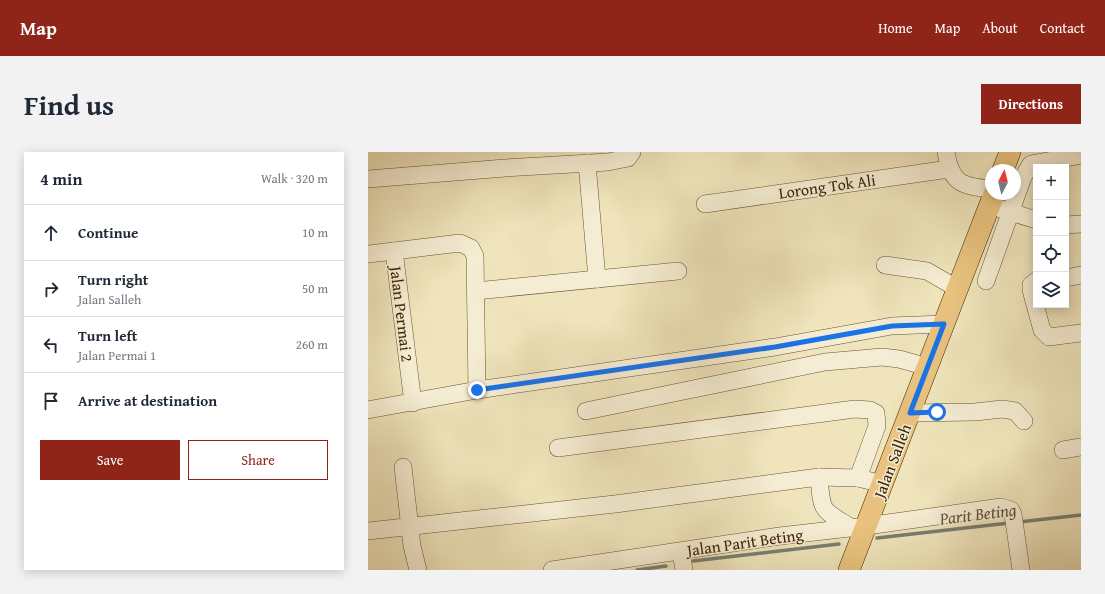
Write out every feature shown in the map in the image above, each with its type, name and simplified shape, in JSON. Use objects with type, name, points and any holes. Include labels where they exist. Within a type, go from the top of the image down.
[{"type":"main road","points":[[1005,164],[1010,152]]},
{"type":"main road","name":"Jalan Salleh","points":[[849,570],[859,527],[883,484],[991,200]]},
{"type":"street","points":[[368,180],[620,160],[628,158],[632,152]]},
{"type":"street","points":[[946,152],[948,169],[959,181],[968,187],[985,193]]},
{"type":"street","points":[[986,281],[1023,177],[1031,164],[1081,155]]},
{"type":"street","points":[[587,163],[597,279]]},
{"type":"street","name":"Lorong Tok Ali","points":[[705,204],[948,169]]},
{"type":"street","points":[[997,200],[1011,212],[1033,219]]},
{"type":"street","points":[[1069,226],[1081,224]]},
{"type":"street","points":[[394,251],[460,243],[472,248],[475,256],[477,390]]},
{"type":"street","name":"Jalan Permai 2","points":[[368,254],[394,251],[413,403]]},
{"type":"street","points":[[885,265],[927,271],[958,289]]},
{"type":"street","points":[[476,292],[678,271]]},
{"type":"street","points":[[1069,277],[1081,275]]},
{"type":"street","points":[[1033,283],[1031,285],[1033,297]]},
{"type":"street","points":[[1036,308],[1042,330],[1049,337],[1081,333]]},
{"type":"street","points":[[368,410],[413,403],[477,390],[775,347],[892,326],[944,324]]},
{"type":"street","points":[[586,411],[719,385],[802,366],[839,361],[882,357],[899,359],[928,367]]},
{"type":"street","points":[[910,413],[974,412],[1002,409],[1015,412],[1024,420]]},
{"type":"street","points":[[558,448],[855,410],[870,410],[876,413],[877,426],[858,478]]},
{"type":"street","points":[[1063,450],[1081,447]]},
{"type":"street","points":[[403,467],[410,527],[418,570]]},
{"type":"street","points":[[368,531],[615,504],[819,477],[858,478],[883,484]]},
{"type":"street","points":[[819,477],[821,503],[825,512],[859,527]]},
{"type":"street","name":"Jalan Parit Beting","points":[[552,570],[681,552],[780,536],[859,527],[1001,507],[1011,510],[1014,520],[1021,570]]},
{"type":"street","points":[[681,552],[684,570]]},
{"type":"waterway","name":"Parit Beting","points":[[1019,522],[1081,515]]},
{"type":"waterway","name":"Parit Beting","points":[[877,538],[1009,523]]},
{"type":"waterway","name":"Parit Beting","points":[[693,561],[839,544]]},
{"type":"waterway","name":"Parit Beting","points":[[637,570],[666,566]]},
{"type":"route","points":[[477,390],[775,347],[892,326],[907,324],[944,324],[910,413],[937,412]]}]
